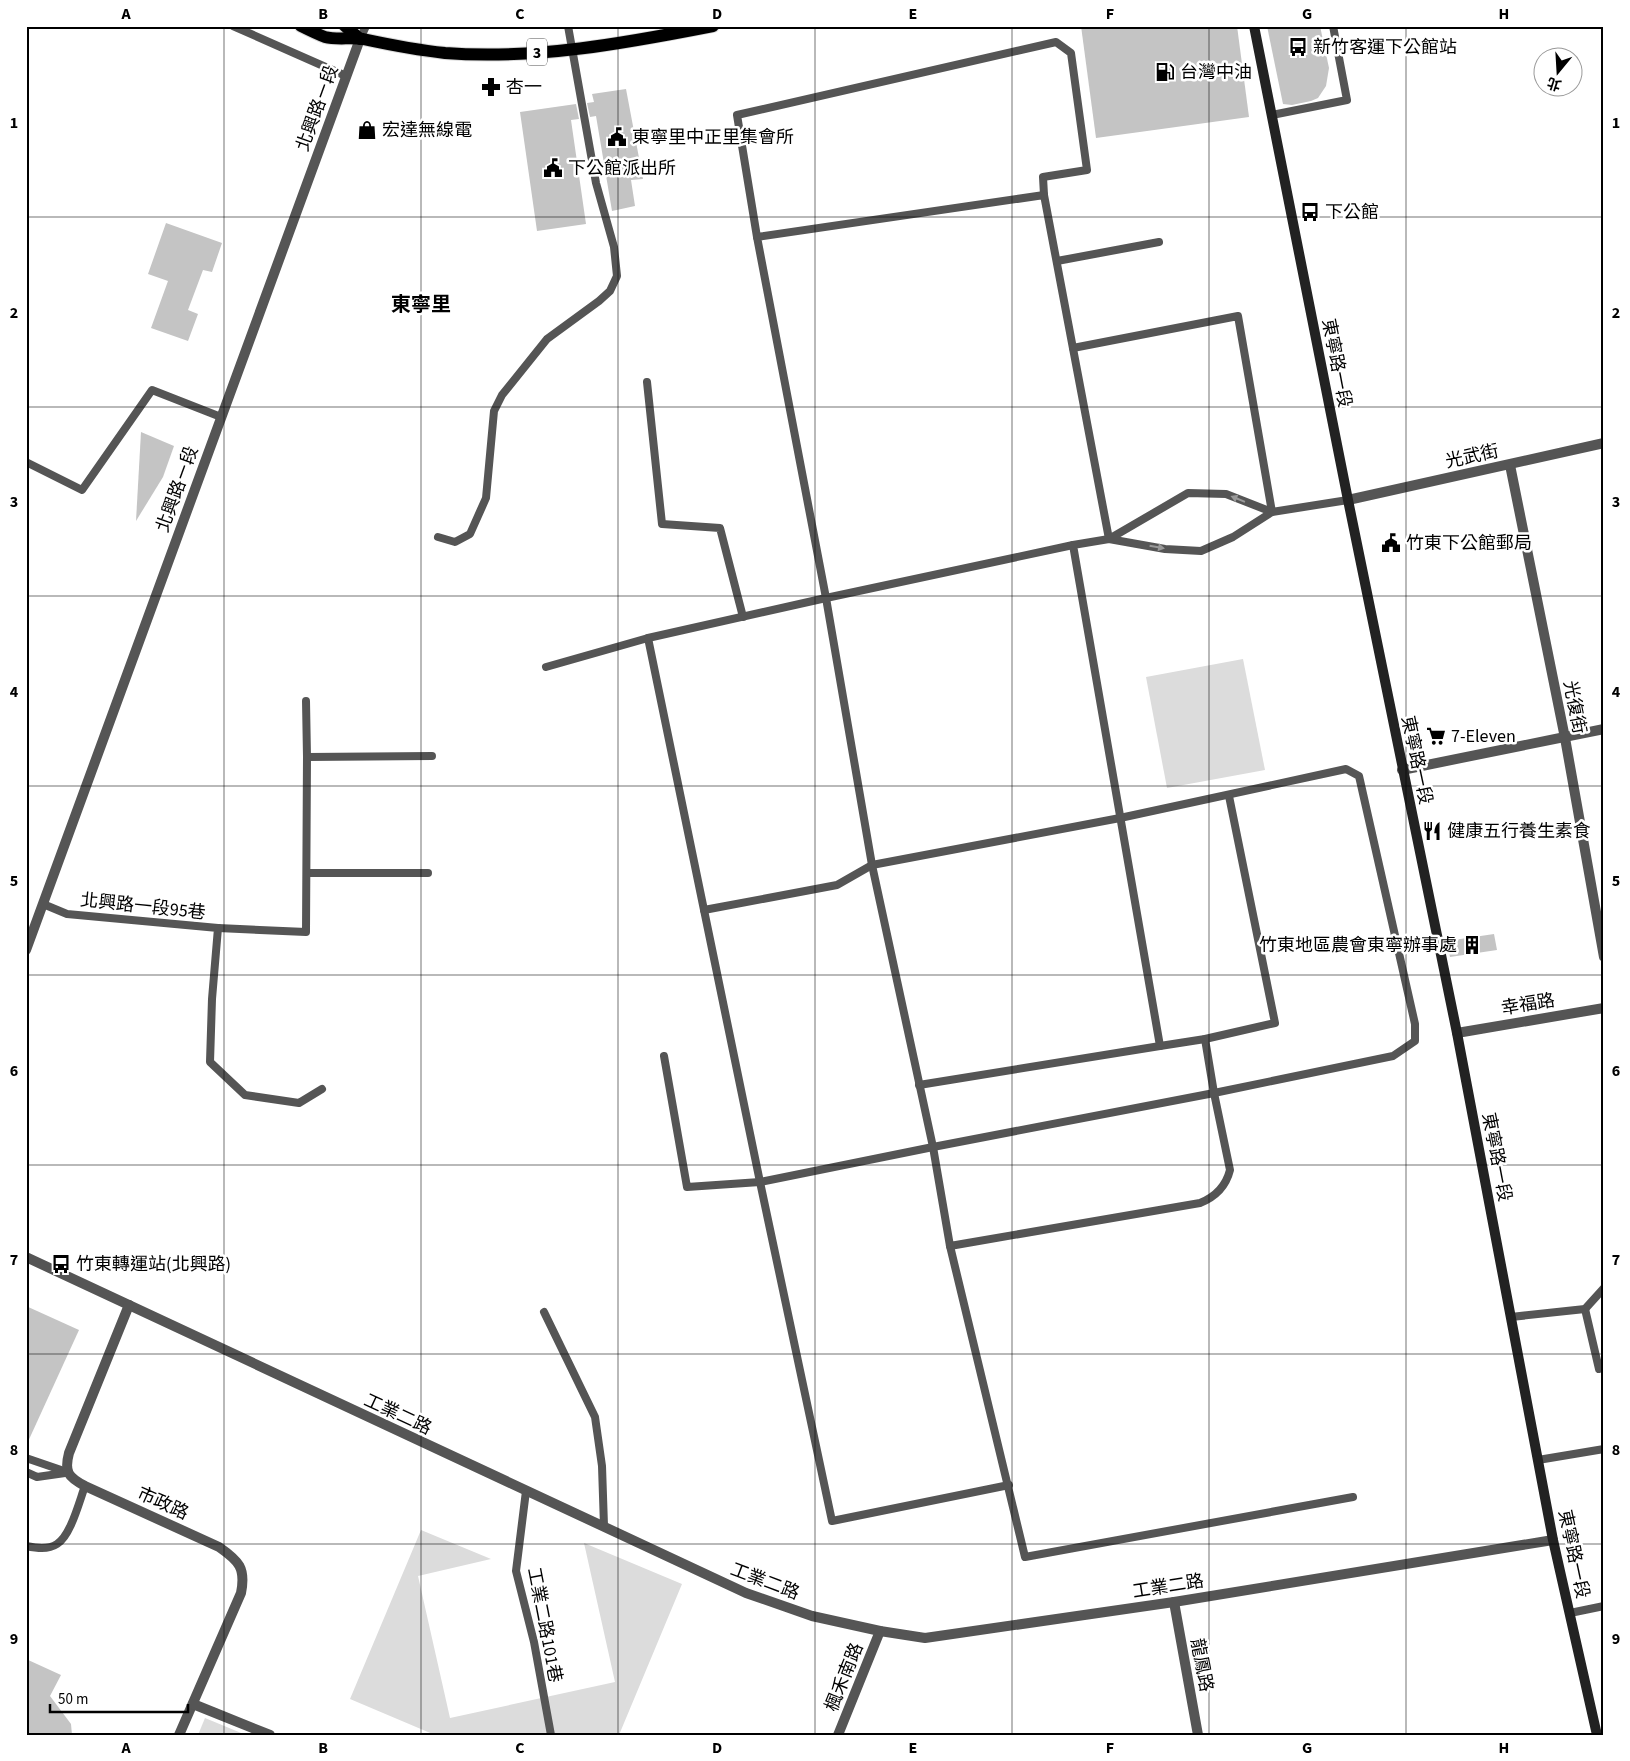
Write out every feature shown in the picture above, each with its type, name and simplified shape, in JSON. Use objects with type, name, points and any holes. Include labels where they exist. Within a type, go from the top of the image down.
[{"type":"main road","name":"3","points":[[301,26],[326,37],[360,32]]},
{"type":"main road","name":"3","points":[[345,26],[404,48],[447,53],[509,54],[635,41],[713,26]]},
{"type":"main road","name":"東寧路一段","points":[[1254,26],[1402,770],[1457,1033],[1553,1540],[1597,1735]]},
{"type":"street","name":"北興路ㄧ段","points":[[26,950],[346,76],[360,32]]},
{"type":"street","name":"光武街","points":[[1348,500],[1604,443]]},
{"type":"street","name":"光復街","points":[[1510,465],[1565,738],[1604,957]]},
{"type":"street","points":[[1402,770],[1604,729]]},
{"type":"street","name":"幸福路","points":[[1457,1033],[1604,1008]]},
{"type":"street","name":"工業二路","points":[[26,1257],[746,1594],[812,1616],[880,1631],[925,1638],[1174,1602],[1553,1540]]},
{"type":"street","points":[[67,1472],[66,1463],[69,1452],[129,1305]]},
{"type":"street","name":"市政路","points":[[67,1472],[75,1481],[85,1486],[219,1547],[231,1555],[241,1566],[244,1579],[241,1593],[179,1735]]},
{"type":"street","name":"龍鳳路","points":[[1174,1602],[1198,1735]]},
{"type":"street","name":"楓禾南路","points":[[838,1735],[880,1631]]},
{"type":"street","points":[[193,1704],[270,1735]]},
{"type":"lane","points":[[234,26],[346,76]]},
{"type":"lane","points":[[360,32],[366,26]]},
{"type":"lane","points":[[438,537],[456,542],[470,534],[476,522],[486,498],[494,411],[502,395],[547,339],[599,301],[610,290],[617,276],[614,247],[596,183],[568,26]]},
{"type":"lane","points":[[1272,115],[1347,100],[1333,26]]},
{"type":"lane","points":[[1109,539],[1044,195],[1043,177],[1087,170],[1071,53],[1056,42],[737,114],[757,237],[826,598],[872,865],[933,1146],[950,1246],[1026,1557],[1353,1496]]},
{"type":"lane","points":[[757,237],[1044,195]]},
{"type":"lane","points":[[1056,261],[1158,242]]},
{"type":"lane","points":[[1073,348],[1238,316],[1272,512]]},
{"type":"lane","points":[[647,382],[662,524],[720,528],[743,617]]},
{"type":"lane","points":[[26,462],[82,490],[152,390],[221,417]]},
{"type":"lane","points":[[1109,539],[1188,493],[1226,494],[1272,512]]},
{"type":"lane","points":[[546,667],[648,638],[1072,545],[1109,539],[1165,549],[1201,551],[1233,537],[1272,512],[1348,500]]},
{"type":"lane","points":[[1072,545],[1160,1046]]},
{"type":"lane","points":[[648,638],[832,1521],[1009,1485]]},
{"type":"lane","points":[[218,928],[306,932],[306,701]]},
{"type":"lane","points":[[307,757],[432,756]]},
{"type":"lane","points":[[664,1056],[687,1187],[760,1182],[933,1146],[1214,1093],[1392,1056],[1415,1041],[1415,1024],[1359,776],[1346,770],[1120,818],[872,865],[837,885],[704,910]]},
{"type":"lane","points":[[919,1085],[1205,1039],[1275,1023],[1228,796]]},
{"type":"lane","points":[[307,873],[428,873]]},
{"type":"lane","name":"北興路一段95巷","points":[[43,904],[67,914],[218,928],[212,999],[210,1062],[245,1095],[299,1103],[322,1089]]},
{"type":"lane","points":[[950,1246],[1200,1203],[1212,1198],[1228,1178],[1230,1170],[1205,1039]]},
{"type":"lane","points":[[1511,1317],[1585,1309],[1604,1288]]},
{"type":"lane","points":[[1585,1309],[1599,1369]]},
{"type":"lane","points":[[544,1312],[595,1417],[602,1466],[604,1526]]},
{"type":"lane","points":[[1538,1460],[1604,1449]]},
{"type":"lane","points":[[26,1458],[67,1472]]},
{"type":"lane","points":[[26,1472],[37,1477],[67,1472]]},
{"type":"lane","points":[[26,1546],[40,1549],[57,1545],[67,1534],[85,1486]]},
{"type":"lane","name":"工業二路101巷","points":[[526,1491],[516,1571],[534,1642],[551,1735]]},
{"type":"lane","points":[[1570,1613],[1604,1606]]},
{"type":"shaded area","points":[[1243,659],[1265,770],[1167,788],[1146,677]]},
{"type":"shaded area","points":[[421,1530],[491,1559],[418,1576],[450,1718],[615,1682],[584,1543],[682,1584],[619,1735],[435,1735],[350,1699]]},
{"type":"shaded area","points":[[205,1718],[246,1735],[198,1735]]},
{"type":"building","name":"台灣中油","points":[[1081,26],[1237,26],[1249,117],[1096,138]]},
{"type":"building","name":"新竹客運下公館站","points":[[1267,26],[1320,26],[1329,68],[1326,86],[1318,98],[1292,105],[1283,104]]},
{"type":"building","name":"東寧里中正里集會所","points":[[626,89],[643,179],[631,180],[635,206],[612,211],[596,116],[590,117],[587,103],[594,102],[592,94]]},
{"type":"building","name":"下公館派出所","points":[[576,104],[579,119],[571,120],[586,224],[537,231],[520,112]]},
{"type":"building","points":[[166,223],[222,243],[212,272],[203,270],[188,310],[198,314],[188,341],[151,328],[168,281],[148,274]]},
{"type":"building","points":[[141,432],[174,446],[163,477],[136,521]]},
{"type":"building","name":"竹東地區農會東寧辦事處","points":[[1494,934],[1497,950],[1450,957],[1447,941]]},
{"type":"building","points":[[26,1306],[79,1330],[26,1446]]},
{"type":"building","points":[[26,1659],[61,1675],[50,1696],[71,1724],[72,1735],[26,1735]]},
{"type":"place","name":"新竹客運下公館站","points":[[1298,47]]},
{"type":"place","name":"台灣中油","points":[[1165,72]]},
{"type":"place","name":"杏一","points":[[491,87]]},
{"type":"place","name":"宏達無線電","points":[[367,130]]},
{"type":"place","name":"東寧里中正里集會所","points":[[617,137]]},
{"type":"place","name":"下公館派出所","points":[[553,168]]},
{"type":"place","name":"下公館","points":[[1310,212]]},
{"type":"place","name":"竹東下公館郵局","points":[[1391,543]]},
{"type":"place","name":"7-Eleven","points":[[1436,736]]},
{"type":"place","name":"健康五行養生素食","points":[[1432,831]]},
{"type":"place","name":"竹東地區農會東寧辦事處","points":[[1472,945]]},
{"type":"place","name":"竹東轉運站(北興路)","points":[[61,1264]]},
{"type":"district","name":"東寧里","points":[[421,304]]}]
